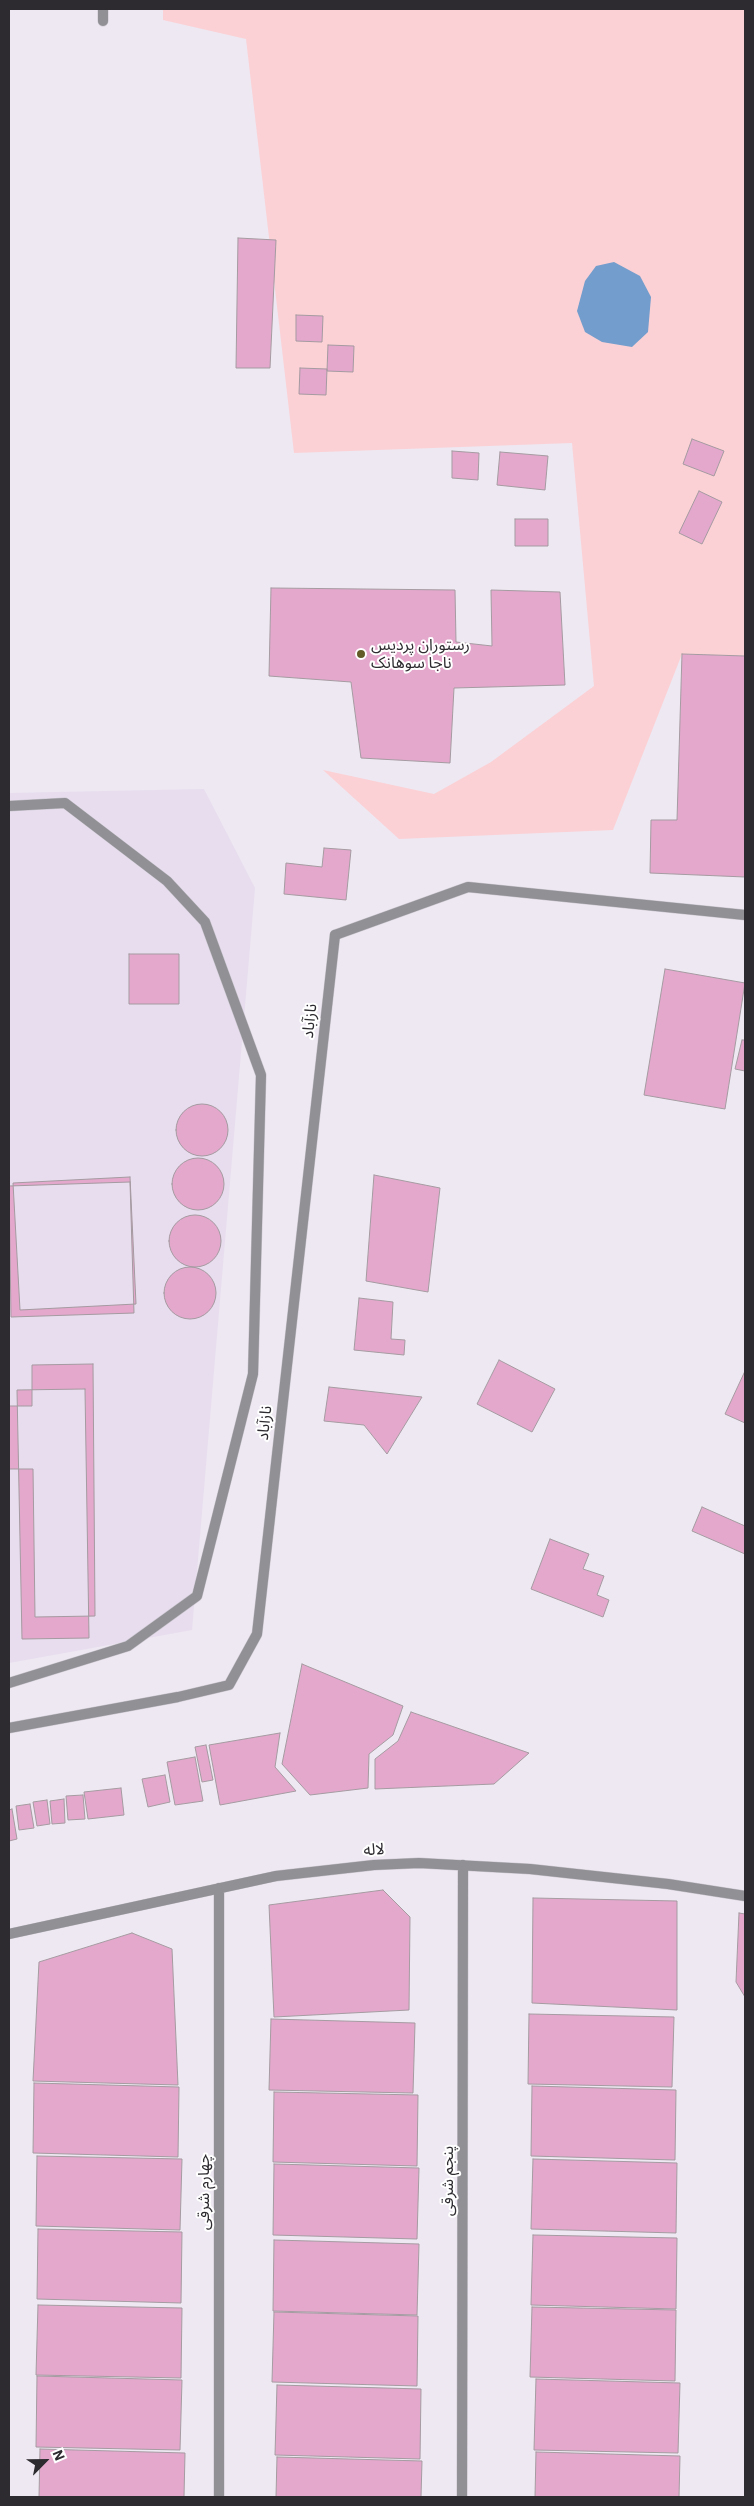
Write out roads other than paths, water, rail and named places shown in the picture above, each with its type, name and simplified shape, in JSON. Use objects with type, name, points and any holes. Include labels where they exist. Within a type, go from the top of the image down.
[{"type":"street","points":[[103,9],[103,21]]},
{"type":"street","points":[[9,806],[65,803],[166,880],[205,922],[261,1075],[253,1374],[197,1596],[128,1646],[9,1682]]},
{"type":"street","name":"نازآباد","points":[[9,1728],[178,1698],[229,1685],[257,1634],[335,935],[468,887],[745,915]]},
{"type":"street","name":"لاله","points":[[9,1934],[219,1888],[324,1869],[419,1863],[599,1876],[745,1896]]},
{"type":"street","name":"پنجم شرقی","points":[[462,2497],[463,1865]]},
{"type":"street","name":"چهارم شرقی","points":[[219,1888],[219,2497]]},
{"type":"water","points":[[614,262],[640,276],[651,297],[648,332],[632,347],[602,342],[585,332],[577,311],[585,281],[596,266]]},
{"type":"place","name":"رستوران پردیس ناجا سوهانک","points":[[361,654]]}]
